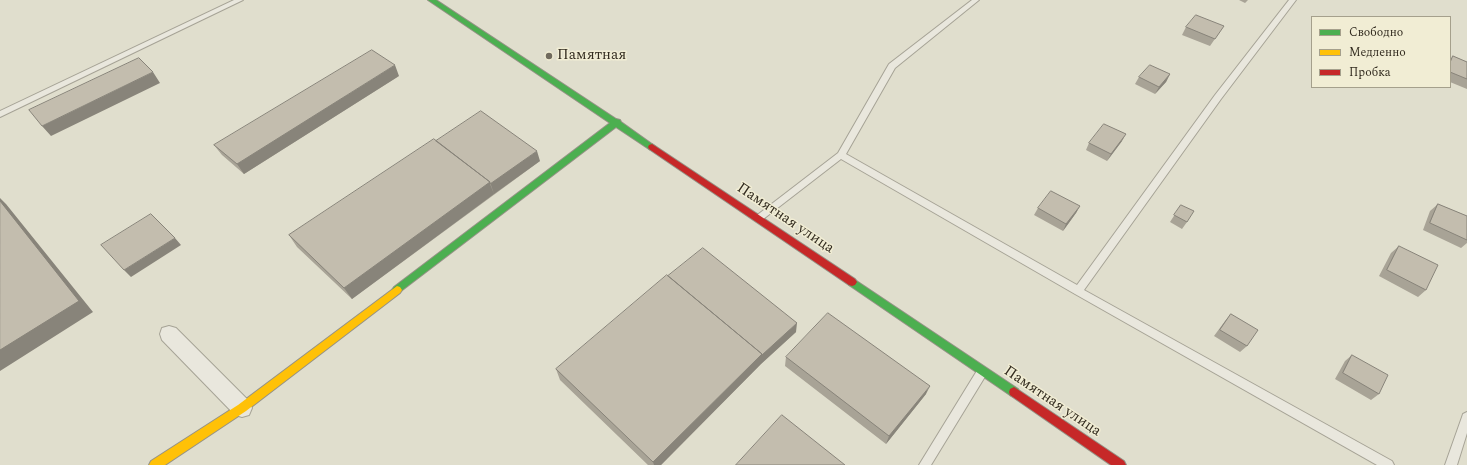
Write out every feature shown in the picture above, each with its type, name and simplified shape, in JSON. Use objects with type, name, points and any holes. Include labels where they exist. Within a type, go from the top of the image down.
[{"type":"street","name":"Памятная улица","points":[[431,0],[617,122],[1120,465]]},
{"type":"street","points":[[155,465],[242,408],[617,122]]},
{"type":"street","points":[[169,334],[242,408]]},
{"type":"lane","points":[[0,114],[240,0]]},
{"type":"lane","points":[[759,218],[841,155],[892,66],[976,0]]},
{"type":"lane","points":[[1078,291],[1218,97],[1293,0]]},
{"type":"lane","points":[[841,155],[1078,291],[1388,465]]},
{"type":"lane","points":[[925,465],[982,372]]},
{"type":"lane","points":[[1451,465],[1467,417]]},
{"type":"building","points":[[1196,15],[1224,26],[1215,39],[1186,27]]},
{"type":"building","points":[[372,50],[395,65],[237,164],[214,145]]},
{"type":"building","points":[[1453,56],[1467,62],[1467,79],[1451,72],[1451,61]]},
{"type":"building","points":[[139,58],[153,72],[42,126],[29,110]]},
{"type":"building","points":[[1150,65],[1170,74],[1159,87],[1139,77]]},
{"type":"building","points":[[481,111],[537,151],[490,184],[490,182],[436,141]]},
{"type":"building","points":[[1104,124],[1126,134],[1111,154],[1089,143]]},
{"type":"building","points":[[434,139],[490,182],[344,288],[289,235]]},
{"type":"building","points":[[1051,191],[1080,206],[1066,224],[1038,208]]},
{"type":"building","points":[[0,201],[79,301],[0,350]]},
{"type":"building","points":[[1438,204],[1467,216],[1467,240],[1430,223]]},
{"type":"building","points":[[1181,205],[1194,211],[1187,222],[1174,215]]},
{"type":"building","points":[[151,214],[175,238],[124,270],[101,245]]},
{"type":"building","points":[[1399,246],[1438,265],[1426,290],[1387,270]]},
{"type":"building","points":[[703,248],[797,323],[762,355],[668,276]]},
{"type":"building","points":[[667,275],[762,354],[653,462],[556,369]]},
{"type":"building","points":[[828,313],[930,386],[889,436],[786,357]]},
{"type":"building","points":[[1231,314],[1258,330],[1247,346],[1220,330]]},
{"type":"building","points":[[1352,355],[1388,375],[1379,394],[1343,373]]},
{"type":"building","points":[[782,415],[845,465],[736,465]]},
{"type":"traffic: fast","points":[[431,0],[652,147]]},
{"type":"traffic: fast","points":[[397,290],[617,122]]},
{"type":"traffic: fast","points":[[852,282],[1014,392]]},
{"type":"traffic: slow","points":[[155,465],[242,408],[397,290]]},
{"type":"traffic: jam","points":[[652,147],[852,282]]},
{"type":"traffic: jam","points":[[1014,392],[1120,465]]},
{"type":"place","name":"Памятная","points":[[549,56]]}]
